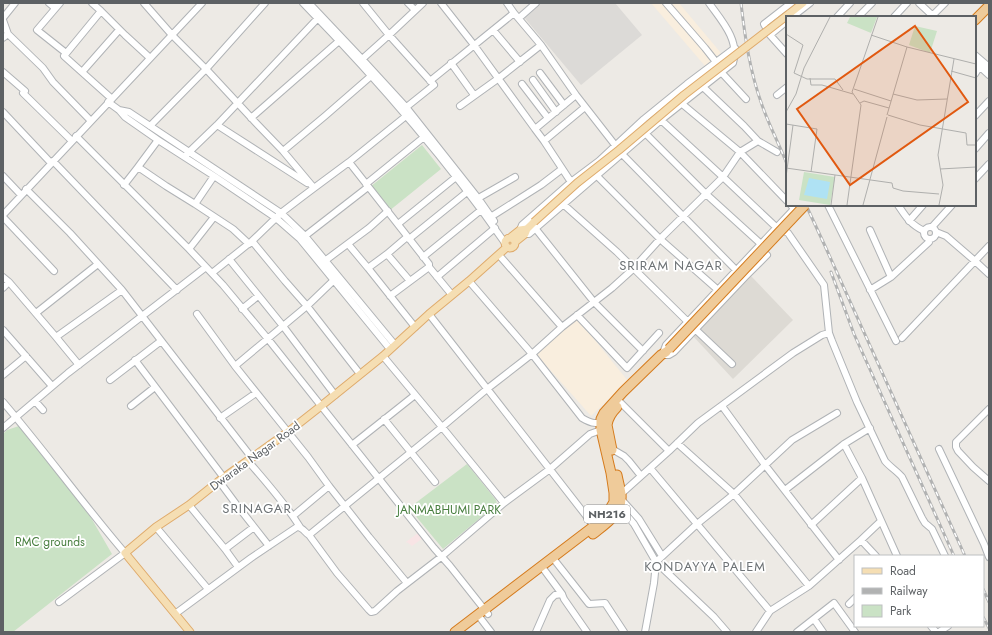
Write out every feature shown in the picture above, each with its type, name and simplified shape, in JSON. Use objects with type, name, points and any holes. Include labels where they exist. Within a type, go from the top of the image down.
[{"type":"highway","points":[[976,19],[989,6]]},
{"type":"highway","points":[[603,425],[621,402],[804,206]]},
{"type":"highway","points":[[603,425],[602,416],[610,406],[653,362],[666,353]]},
{"type":"highway","name":"NH216","points":[[455,632],[545,571],[613,518],[619,500],[612,449],[607,426],[603,425]]},
{"type":"highway","name":"NH216","points":[[603,425],[614,494],[619,500]]},
{"type":"highway","name":"NH216","points":[[465,632],[483,614],[594,526],[619,500]]},
{"type":"main road","name":"Dwaraka Nagar Road","points":[[786,16],[803,3]]},
{"type":"main road","name":"Dwaraka Nagar Road","points":[[125,553],[156,527],[189,505],[288,432],[335,395],[429,314],[469,282],[499,255],[509,242],[535,225],[577,183],[684,95],[786,16]]},
{"type":"main road","points":[[125,553],[190,632]]},
{"type":"street","points":[[15,3],[4,15],[5,36],[43,68],[53,82],[91,121]]},
{"type":"street","points":[[48,3],[55,8]]},
{"type":"street","points":[[60,3],[37,30],[66,53]]},
{"type":"street","points":[[92,3],[150,58]]},
{"type":"street","points":[[144,3],[172,35],[283,151],[314,188]]},
{"type":"street","points":[[54,271],[3,216],[26,189],[202,3]]},
{"type":"street","points":[[150,126],[206,69],[265,3]]},
{"type":"street","points":[[303,3],[339,41],[361,60],[371,76],[404,109],[406,116],[467,192],[476,199],[481,210],[509,242]]},
{"type":"street","points":[[309,3],[404,109],[476,199],[495,228],[509,242]]},
{"type":"street","points":[[363,3],[389,35],[434,85],[404,109]]},
{"type":"street","points":[[408,3],[415,10]]},
{"type":"street","points":[[361,60],[423,3]]},
{"type":"street","points":[[441,3],[499,78],[544,141],[570,182]]},
{"type":"street","points":[[507,3],[541,45],[576,95],[622,154],[736,270]]},
{"type":"street","points":[[519,18],[536,3]]},
{"type":"street","points":[[666,3],[716,62]]},
{"type":"street","points":[[643,351],[594,302],[535,225],[563,204],[702,86],[733,63],[734,46],[728,30],[709,3]]},
{"type":"street","points":[[786,53],[770,35],[764,24],[790,3]]},
{"type":"street","points":[[793,16],[810,3]]},
{"type":"street","points":[[838,16],[850,3]]},
{"type":"street","points":[[859,16],[872,3]]},
{"type":"street","points":[[895,16],[907,3]]},
{"type":"street","points":[[919,3],[931,16]]},
{"type":"street","points":[[933,16],[945,3]]},
{"type":"street","points":[[101,11],[64,56],[82,72],[125,117],[158,140],[187,155],[279,216],[305,236],[326,260],[392,347]]},
{"type":"street","points":[[430,81],[514,13]]},
{"type":"street","points":[[187,155],[318,18]]},
{"type":"street","points":[[770,35],[786,22]]},
{"type":"street","points":[[82,72],[119,30]]},
{"type":"street","points":[[493,30],[520,62]]},
{"type":"street","points":[[251,118],[339,41]]},
{"type":"street","points":[[460,106],[541,45]]},
{"type":"street","points":[[524,231],[522,225],[570,182],[599,161],[644,119],[734,46]]},
{"type":"street","points":[[976,56],[984,64],[989,75]]},
{"type":"street","points":[[451,63],[474,95]]},
{"type":"street","points":[[976,73],[984,64]]},
{"type":"street","points":[[3,72],[25,91],[23,93],[124,185],[212,273],[268,339],[441,557],[450,566],[472,595],[491,632]]},
{"type":"street","points":[[721,72],[746,100]]},
{"type":"street","points":[[540,74],[564,105]]},
{"type":"street","points":[[283,151],[371,76]]},
{"type":"street","points":[[533,80],[556,112]]},
{"type":"street","points":[[522,84],[548,118]]},
{"type":"street","points":[[702,86],[758,141],[777,152]]},
{"type":"street","points":[[777,95],[786,88]]},
{"type":"street","points":[[535,129],[576,95]]},
{"type":"street","points":[[976,115],[989,101]]},
{"type":"street","points":[[682,103],[740,152],[786,200]]},
{"type":"street","points":[[544,141],[585,107]]},
{"type":"street","points":[[119,110],[129,112],[150,126],[214,176],[279,216],[392,347]]},
{"type":"street","points":[[3,112],[177,290]]},
{"type":"street","points":[[212,273],[279,216],[406,116]]},
{"type":"street","points":[[661,120],[776,227],[788,232],[824,284],[829,333],[854,395],[885,461],[902,477],[922,518],[932,529],[945,555]]},
{"type":"street","points":[[217,125],[314,188]]},
{"type":"street","points":[[645,133],[706,194],[761,244]]},
{"type":"street","points":[[976,148],[989,133]]},
{"type":"street","points":[[305,236],[367,186],[424,137]]},
{"type":"street","points":[[124,185],[158,140]]},
{"type":"street","points":[[309,535],[532,354],[562,327],[612,288],[633,269],[660,239],[723,177],[740,152],[758,141]]},
{"type":"street","points":[[349,162],[452,295]]},
{"type":"street","points":[[976,179],[989,164]]},
{"type":"street","points":[[138,167],[233,229],[250,242],[307,306],[360,374]]},
{"type":"street","points":[[489,218],[541,185],[562,169]]},
{"type":"street","points":[[596,175],[660,239],[718,290]]},
{"type":"street","points":[[3,176],[21,195]]},
{"type":"street","points":[[195,204],[214,176]]},
{"type":"street","points":[[476,199],[515,176]]},
{"type":"street","points":[[398,224],[456,177]]},
{"type":"street","points":[[26,189],[70,233],[122,290],[220,418],[300,527],[306,534],[309,535],[337,574],[371,612],[375,612],[397,591],[441,557],[504,503],[550,469],[590,434],[603,425]]},
{"type":"street","points":[[368,268],[467,192]]},
{"type":"street","points":[[563,204],[599,236],[688,322]]},
{"type":"street","points":[[767,255],[745,276],[674,352],[669,355],[666,353],[666,345],[794,209],[792,206]]},
{"type":"street","points":[[828,206],[870,290],[899,339],[989,246]]},
{"type":"street","points":[[899,206],[913,225],[924,231]]},
{"type":"street","points":[[909,221],[922,206]]},
{"type":"street","points":[[870,290],[891,277],[929,242],[930,239],[934,238],[934,230],[951,206]]},
{"type":"street","points":[[422,257],[481,210]]},
{"type":"street","points":[[326,260],[369,228],[388,211]]},
{"type":"street","points":[[189,249],[214,217]]},
{"type":"street","points":[[924,231],[928,227],[946,236],[989,274]]},
{"type":"street","points":[[437,277],[495,228]]},
{"type":"street","points":[[870,230],[891,277]]},
{"type":"street","points":[[924,231],[925,237],[930,239]]},
{"type":"street","points":[[348,244],[415,327]]},
{"type":"street","points":[[387,254],[410,282]]},
{"type":"street","points":[[499,255],[562,327]]},
{"type":"street","points":[[229,259],[283,326],[335,395]]},
{"type":"street","points":[[36,313],[98,264]]},
{"type":"street","points":[[390,296],[429,267]]},
{"type":"street","points":[[3,428],[17,418],[52,386],[206,268]]},
{"type":"street","points":[[3,277],[36,313],[79,365]]},
{"type":"street","points":[[235,366],[307,306],[334,280]]},
{"type":"street","points":[[3,288],[9,282]]},
{"type":"street","points":[[469,282],[532,354],[582,418],[587,421],[603,425]]},
{"type":"street","points":[[56,337],[122,290]]},
{"type":"street","points":[[242,310],[258,296]]},
{"type":"street","points":[[197,314],[235,366],[308,457],[344,506],[407,583]]},
{"type":"street","points":[[429,314],[594,526]]},
{"type":"street","points":[[577,316],[627,368],[660,333]]},
{"type":"street","points":[[695,329],[732,364]]},
{"type":"street","points":[[3,330],[52,386]]},
{"type":"street","points":[[619,500],[641,476],[698,423],[793,353],[822,335],[829,333]]},
{"type":"street","points":[[110,380],[161,340]]},
{"type":"street","points":[[3,375],[26,356]]},
{"type":"street","points":[[382,356],[504,503]]},
{"type":"street","points":[[135,360],[269,546]]},
{"type":"street","points":[[131,406],[155,387]]},
{"type":"street","points":[[220,418],[256,392]]},
{"type":"street","points":[[352,445],[415,395]]},
{"type":"street","points":[[35,401],[43,410]]},
{"type":"street","points":[[3,402],[98,522],[125,553],[59,602]]},
{"type":"street","points":[[621,402],[669,451]]},
{"type":"street","points":[[722,406],[765,465],[839,560]]},
{"type":"street","points":[[989,409],[956,442],[956,447],[973,467],[989,481]]},
{"type":"street","points":[[645,632],[654,583],[656,562],[697,524],[734,494],[792,440],[837,413]]},
{"type":"street","points":[[384,419],[435,482]]},
{"type":"street","points":[[785,490],[844,444],[870,428]]},
{"type":"street","points":[[677,443],[734,494],[809,586]]},
{"type":"street","points":[[844,444],[862,478],[897,555]]},
{"type":"street","points":[[612,449],[624,456],[641,476]]},
{"type":"street","points":[[939,449],[987,543],[989,557]]},
{"type":"street","points":[[650,468],[770,611]]},
{"type":"street","points":[[811,525],[862,478]]},
{"type":"street","points":[[293,516],[329,486]]},
{"type":"street","points":[[619,500],[640,519],[662,556]]},
{"type":"street","points":[[619,500],[656,562],[714,617],[727,632]]},
{"type":"street","points":[[189,505],[238,567]]},
{"type":"street","points":[[756,632],[770,611],[809,586],[881,521]]},
{"type":"street","points":[[156,527],[208,589]]},
{"type":"street","points":[[225,549],[254,527]]},
{"type":"street","points":[[175,614],[238,567],[300,527]]},
{"type":"street","points":[[861,540],[875,555]]},
{"type":"street","points":[[556,562],[588,604],[605,603],[624,632]]},
{"type":"street","points":[[545,571],[587,632]]},
{"type":"street","points":[[536,632],[550,600],[555,595],[562,594]]},
{"type":"street","points":[[849,604],[854,599]]},
{"type":"street","points":[[797,632],[834,603],[855,632]]},
{"type":"street","points":[[814,618],[823,632]]},
{"type":"shaded area","points":[[538,3],[615,3],[642,35],[581,85],[523,16]]},
{"type":"shaded area","points":[[651,3],[679,3],[721,53],[705,66]]},
{"type":"shaded area","points":[[751,276],[793,320],[733,379],[692,335]]},
{"type":"shaded area","points":[[577,318],[628,381],[591,416],[536,354]]},
{"type":"shaded area","points":[[418,533],[423,538],[412,546],[407,542],[406,543],[406,542]]},
{"type":"green space","points":[[422,145],[441,169],[389,211],[370,187]]},
{"type":"green space","name":"RMC grounds","points":[[19,426],[90,516],[112,554],[13,632],[3,632],[3,434],[7,430]]},
{"type":"green space","name":"JANMABHUMI PARK","points":[[467,464],[496,500],[497,504],[443,549],[409,508]]},
{"type":"railway","points":[[741,3],[746,42],[754,80],[765,112],[786,162]]},
{"type":"railway","points":[[806,206],[965,555]]},
{"type":"railway","points":[[831,272],[854,334],[954,555]]},
{"type":"railway","points":[[984,591],[989,602]]},
{"type":"railway","points":[[984,619],[989,628]]},
{"type":"district","name":"SRIRAM NAGAR","points":[[671,265]]},
{"type":"district","name":"SRINAGAR","points":[[257,508]]},
{"type":"district","name":"KONDAYYA PALEM","points":[[705,566]]}]
